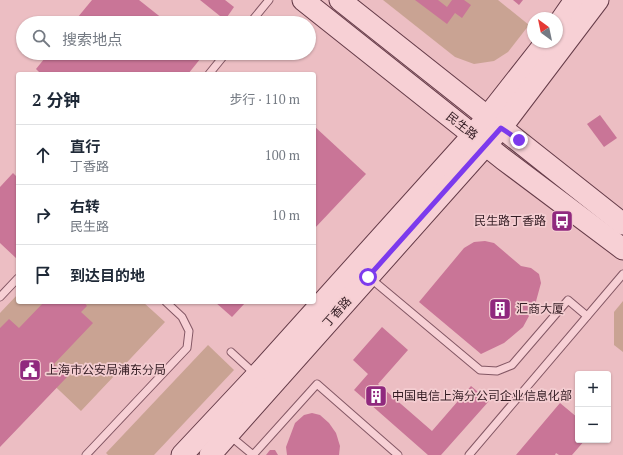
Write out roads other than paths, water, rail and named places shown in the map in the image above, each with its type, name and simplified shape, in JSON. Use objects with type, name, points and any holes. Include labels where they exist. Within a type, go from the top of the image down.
[{"type":"street","name":"民生路","points":[[303,0],[479,140],[623,249]]},
{"type":"street","name":"民生路","points":[[340,0],[494,122],[519,140],[623,224]]},
{"type":"street","points":[[563,17],[575,0]]},
{"type":"street","name":"丁香路","points":[[210,455],[368,277],[479,140],[598,0]]},
{"type":"street","name":"丁香路","points":[[494,122],[542,48]]},
{"type":"street","name":"丁香路","points":[[182,455],[479,140]]},
{"type":"lane","points":[[256,16],[269,0]]},
{"type":"lane","points":[[211,72],[220,60]]},
{"type":"lane","points":[[469,455],[623,274]]},
{"type":"lane","points":[[368,277],[480,370],[497,371],[512,365],[568,300],[587,316]]},
{"type":"lane","points":[[0,297],[16,280]]},
{"type":"lane","points":[[86,455],[187,348],[189,331],[182,317],[168,304]]},
{"type":"lane","points":[[231,352],[257,375]]},
{"type":"lane","points":[[228,434],[252,455],[317,384],[398,455]]},
{"type":"place","name":"民生路丁香路","points":[[562,221]]},
{"type":"place","name":"汇商大厦","points":[[500,309]]},
{"type":"place","name":"上海市公安局浦东分局","points":[[30,370]]},
{"type":"place","name":"中国电信上海分公司企业信息化部","points":[[376,396]]}]
